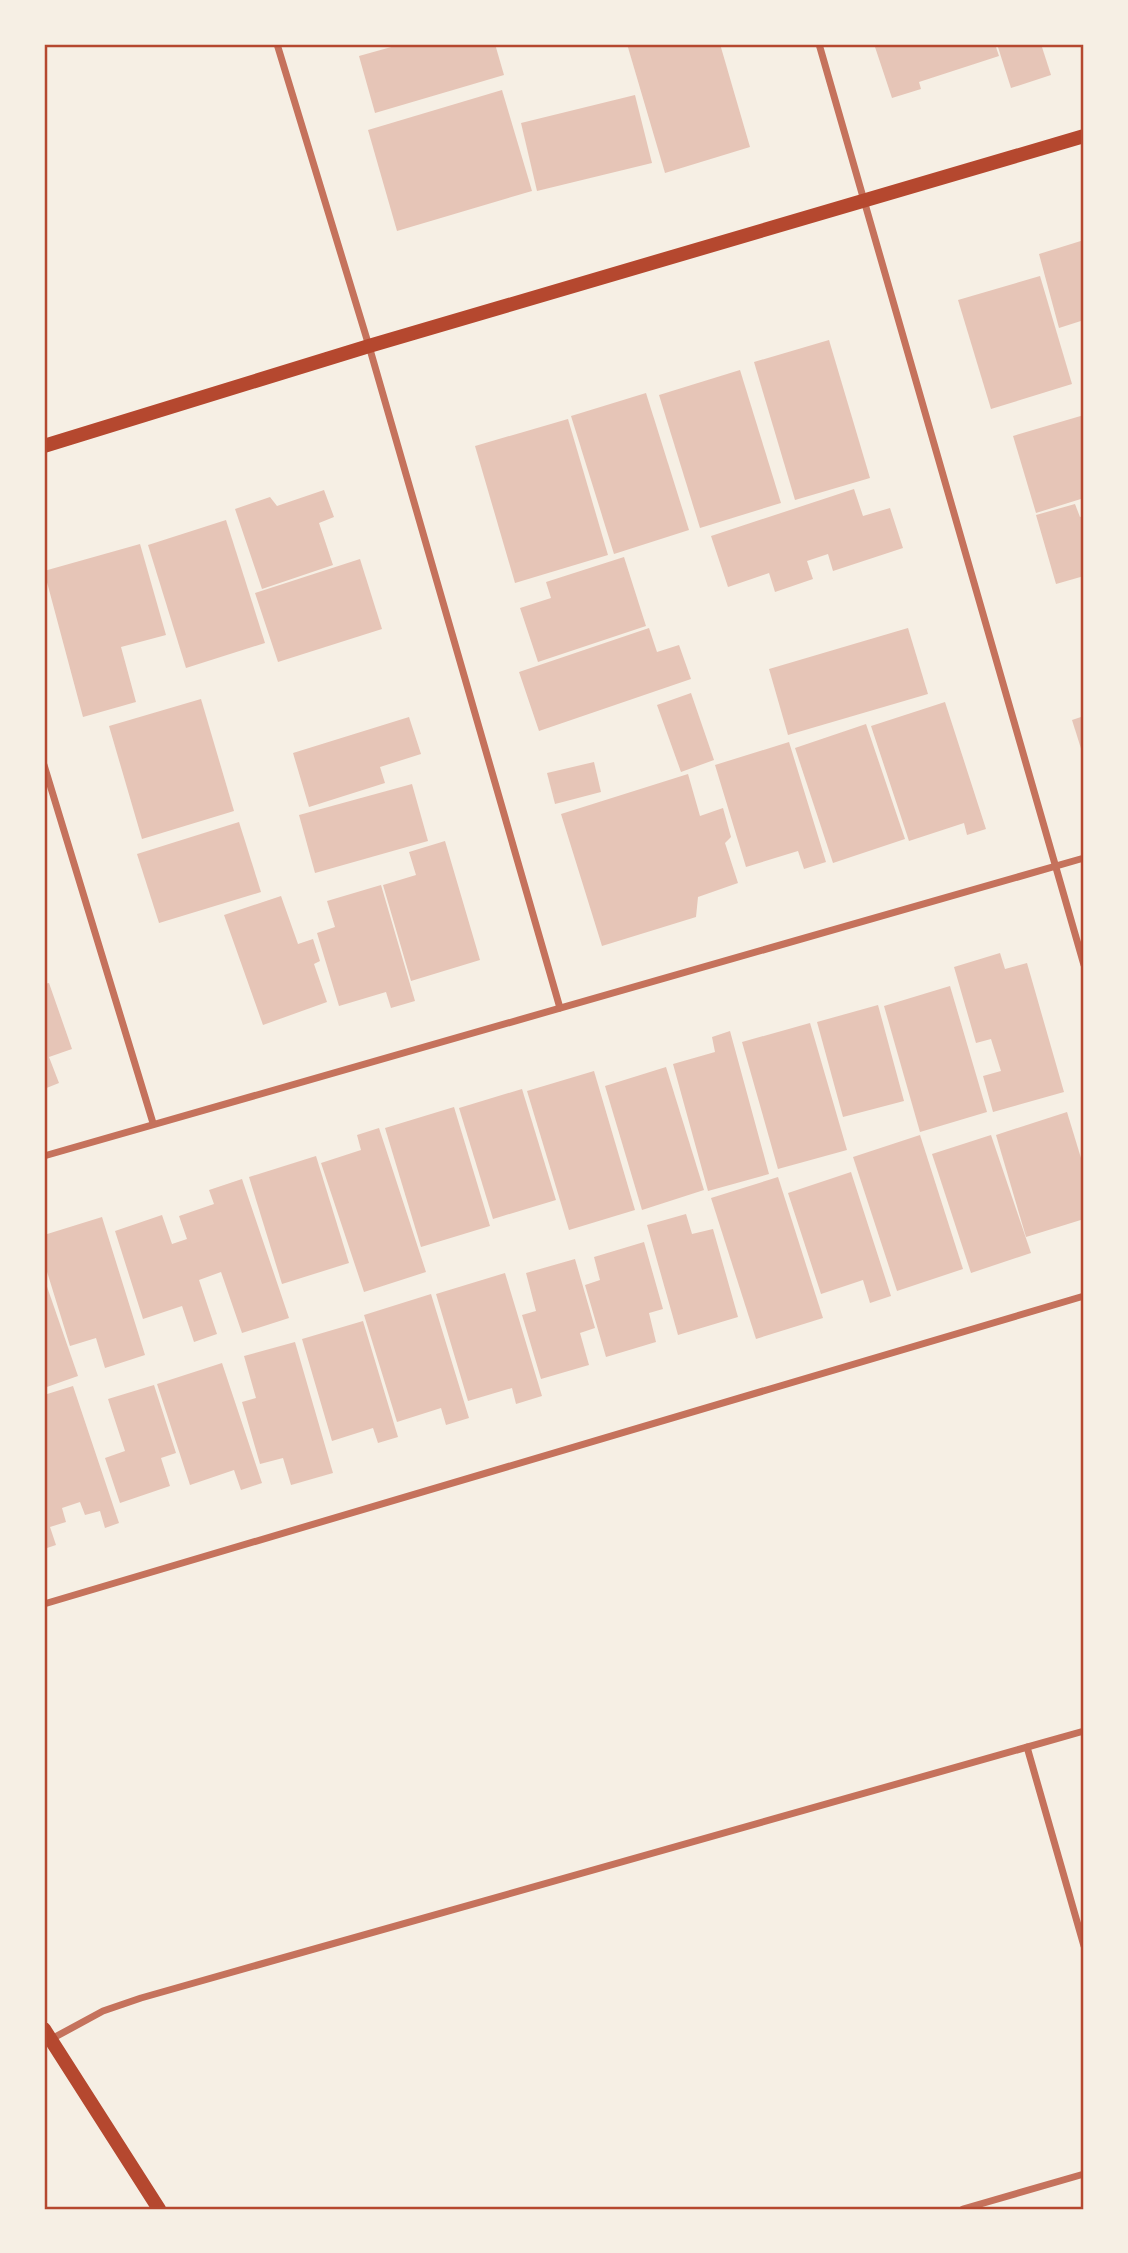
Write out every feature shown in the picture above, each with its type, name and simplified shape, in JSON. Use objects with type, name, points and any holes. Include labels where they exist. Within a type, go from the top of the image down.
[{"type":"main road","points":[[44,446],[369,346],[867,202],[1084,136]]},
{"type":"main road","points":[[46,2037],[159,2209]]},
{"type":"street","points":[[277,44],[369,346],[560,1008]]},
{"type":"street","points":[[819,44],[867,202],[1084,964]]},
{"type":"street","points":[[44,765],[153,1123]]},
{"type":"street","points":[[44,1156],[1084,858]]},
{"type":"street","points":[[44,1604],[1084,1296]]},
{"type":"street","points":[[46,2037],[141,1997],[1084,1731]]},
{"type":"street","points":[[1027,1747],[1084,1947]]},
{"type":"street","points":[[963,2209],[1084,2174]]},
{"type":"building","points":[[402,44],[495,44],[504,75],[375,113],[359,56]]},
{"type":"building","points":[[627,44],[720,44],[750,147],[665,173]]},
{"type":"building","points":[[874,44],[995,44],[999,56],[919,82],[921,89],[892,98]]},
{"type":"building","points":[[997,44],[1041,44],[1051,75],[1011,88]]},
{"type":"building","points":[[502,90],[532,191],[397,231],[368,130]]},
{"type":"building","points":[[635,95],[652,163],[537,191],[521,123]]},
{"type":"building","points":[[1084,240],[1084,320],[1059,328],[1039,254]]},
{"type":"building","points":[[1040,276],[1072,384],[991,409],[958,300]]},
{"type":"building","points":[[829,340],[870,478],[795,500],[754,362]]},
{"type":"building","points":[[740,370],[781,503],[700,528],[659,395]]},
{"type":"building","points":[[646,393],[689,530],[614,554],[571,416]]},
{"type":"building","points":[[1084,415],[1084,498],[1036,513],[1013,436]]},
{"type":"building","points":[[568,419],[608,555],[515,583],[475,446]]},
{"type":"building","points":[[854,489],[863,516],[890,508],[903,548],[833,571],[828,554],[807,561],[813,579],[775,592],[769,573],[728,587],[711,536]]},
{"type":"building","points":[[324,490],[334,517],[319,523],[333,565],[262,589],[235,509],[270,497],[277,506]]},
{"type":"building","points":[[1075,504],[1080,517],[1084,516],[1084,576],[1056,584],[1036,515]]},
{"type":"building","points":[[226,520],[265,643],[186,668],[148,545]]},
{"type":"building","points":[[140,544],[166,635],[121,647],[136,702],[83,717],[44,571]]},
{"type":"building","points":[[624,557],[646,626],[538,662],[520,608],[551,598],[546,582]]},
{"type":"building","points":[[360,559],[382,629],[278,662],[255,593]]},
{"type":"building","points":[[649,628],[657,652],[679,645],[691,679],[539,731],[519,672]]},
{"type":"building","points":[[908,628],[928,694],[788,735],[769,669]]},
{"type":"building","points":[[691,693],[714,760],[681,772],[657,705]]},
{"type":"building","points":[[201,699],[234,811],[142,839],[109,726]]},
{"type":"building","points":[[945,702],[986,829],[967,835],[964,823],[909,841],[871,726]]},
{"type":"building","points":[[1084,716],[1084,758],[1072,720]]},
{"type":"building","points":[[409,717],[421,754],[380,767],[385,783],[309,807],[293,753]]},
{"type":"building","points":[[866,724],[905,839],[833,863],[795,748]]},
{"type":"building","points":[[789,742],[826,862],[804,869],[798,851],[746,867],[715,765]]},
{"type":"building","points":[[594,762],[601,792],[555,804],[547,773]]},
{"type":"building","points":[[688,774],[700,816],[723,808],[731,837],[725,843],[738,883],[698,897],[696,917],[602,946],[561,814]]},
{"type":"building","points":[[412,784],[428,841],[315,873],[299,815]]},
{"type":"building","points":[[239,822],[261,892],[159,923],[137,854]]},
{"type":"building","points":[[445,841],[480,960],[411,981],[383,885],[416,875],[409,852]]},
{"type":"building","points":[[381,885],[415,1001],[391,1008],[386,992],[339,1006],[317,933],[335,927],[327,901]]},
{"type":"building","points":[[281,896],[298,944],[313,939],[320,961],[314,964],[327,1002],[263,1025],[224,915]]},
{"type":"building","points":[[1000,953],[1005,969],[1027,963],[1064,1092],[993,1112],[983,1076],[1001,1071],[991,1039],[976,1043],[954,967]]},
{"type":"building","points":[[49,983],[72,1049],[49,1057],[59,1083],[44,1089],[44,984]]},
{"type":"building","points":[[950,986],[987,1112],[920,1132],[884,1006]]},
{"type":"building","points":[[878,1005],[904,1101],[843,1117],[817,1022]]},
{"type":"building","points":[[810,1023],[847,1150],[778,1169],[742,1042]]},
{"type":"building","points":[[730,1031],[769,1174],[708,1191],[673,1064],[715,1052],[712,1037]]},
{"type":"building","points":[[666,1067],[704,1190],[642,1210],[605,1086]]},
{"type":"building","points":[[594,1071],[635,1210],[569,1230],[527,1091]]},
{"type":"building","points":[[522,1089],[556,1200],[493,1219],[459,1108]]},
{"type":"building","points":[[454,1107],[490,1226],[421,1247],[385,1128]]},
{"type":"building","points":[[1067,1112],[1084,1168],[1084,1219],[1026,1237],[996,1135]]},
{"type":"building","points":[[379,1128],[426,1272],[364,1292],[321,1163],[361,1150],[357,1135]]},
{"type":"building","points":[[920,1135],[963,1269],[897,1291],[853,1157]]},
{"type":"building","points":[[991,1135],[1031,1253],[971,1273],[932,1154]]},
{"type":"building","points":[[316,1156],[349,1263],[282,1284],[249,1177]]},
{"type":"building","points":[[851,1172],[891,1296],[870,1303],[863,1280],[821,1294],[788,1193]]},
{"type":"building","points":[[778,1177],[823,1318],[756,1339],[711,1198]]},
{"type":"building","points":[[242,1179],[289,1318],[242,1333],[221,1272],[199,1280],[217,1334],[194,1342],[182,1306],[143,1319],[115,1231],[162,1215],[172,1244],[187,1239],[179,1216],[214,1204],[209,1190]]},
{"type":"building","points":[[686,1214],[692,1234],[713,1229],[738,1317],[678,1335],[647,1225]]},
{"type":"building","points":[[102,1217],[145,1355],[105,1368],[96,1338],[70,1346],[44,1262],[44,1235]]},
{"type":"building","points":[[644,1242],[663,1309],[649,1313],[656,1342],[606,1357],[585,1285],[600,1280],[594,1257]]},
{"type":"building","points":[[575,1259],[595,1328],[580,1333],[589,1365],[541,1379],[522,1315],[536,1311],[526,1273]]},
{"type":"building","points":[[505,1273],[542,1396],[516,1404],[512,1388],[468,1401],[436,1294]]},
{"type":"building","points":[[44,1278],[78,1376],[44,1388]]},
{"type":"building","points":[[431,1294],[469,1418],[446,1425],[441,1408],[397,1422],[364,1315]]},
{"type":"building","points":[[363,1321],[398,1437],[378,1443],[373,1428],[332,1441],[302,1339]]},
{"type":"building","points":[[295,1342],[333,1473],[291,1485],[283,1458],[260,1464],[242,1402],[256,1398],[244,1356]]},
{"type":"building","points":[[222,1363],[262,1483],[241,1490],[234,1470],[190,1485],[157,1384]]},
{"type":"building","points":[[154,1385],[176,1453],[161,1458],[170,1486],[120,1503],[105,1458],[125,1451],[108,1399]]},
{"type":"building","points":[[73,1386],[119,1523],[105,1528],[100,1511],[85,1515],[80,1502],[62,1508],[66,1522],[50,1527],[56,1545],[44,1549],[44,1395]]}]
